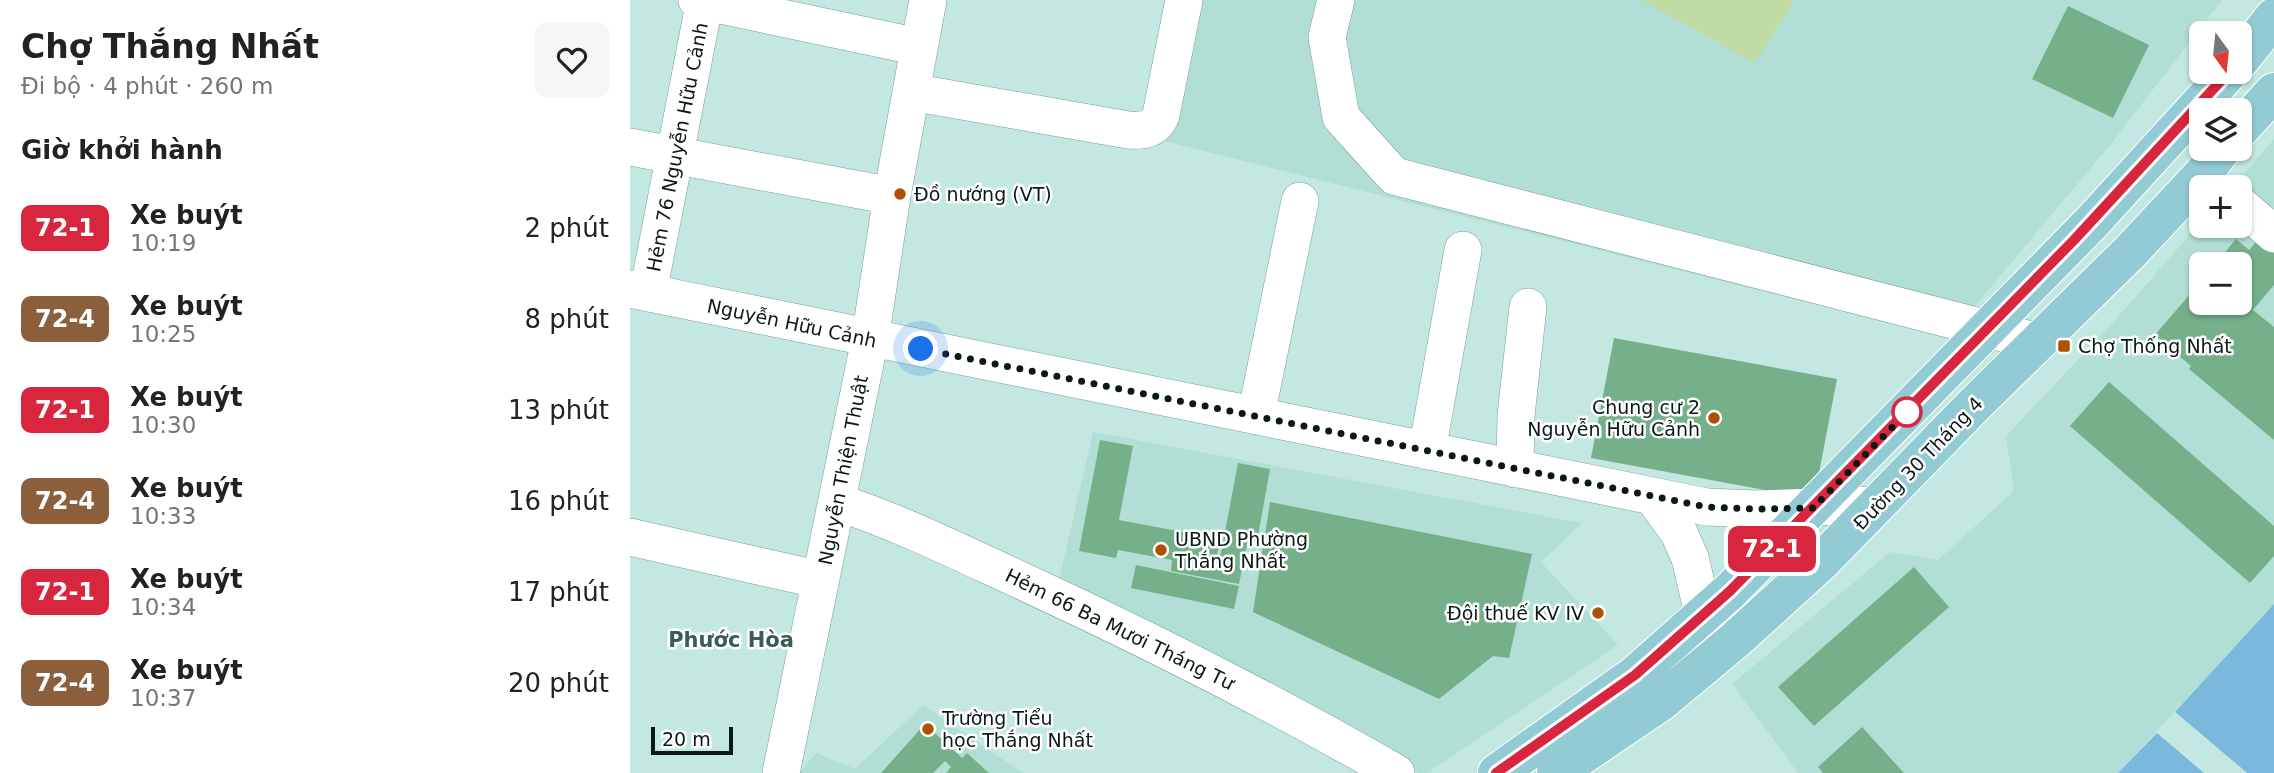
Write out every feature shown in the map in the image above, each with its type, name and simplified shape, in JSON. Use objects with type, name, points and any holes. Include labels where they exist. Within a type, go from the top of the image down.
[{"type":"main road","points":[[2252,45],[2274,17]]},
{"type":"main road","points":[[1496,773],[1635,675],[1730,591],[2092,222],[2218,84]]},
{"type":"main road","points":[[2252,116],[2274,92]]},
{"type":"main road","name":"Đường 30 Tháng 4","points":[[1556,773],[1662,701],[1734,641],[1821,562],[2038,342],[2214,170]]},
{"type":"main road","points":[[2092,222],[2130,252]]},
{"type":"street","name":"Nguyễn Thiện Thuật","points":[[781,773],[870,339],[892,196],[928,0]]},
{"type":"street","points":[[911,92],[1129,130],[1141,131],[1150,128],[1157,124],[1161,115],[1184,0]]},
{"type":"street","points":[[1336,0],[1327,37],[1341,117],[1394,176],[2038,342]]},
{"type":"street","points":[[702,1],[919,47]]},
{"type":"street","name":"Hẻm 76 Nguyễn Hữu Cảnh","points":[[639,291],[675,155],[702,1]]},
{"type":"street","points":[[630,147],[892,196]]},
{"type":"street","points":[[1256,416],[1300,201]]},
{"type":"street","points":[[2252,215],[2274,234]]},
{"type":"street","points":[[1427,451],[1463,250]]},
{"type":"street","name":"Nguyễn Hữu Cảnh","points":[[639,291],[1707,507],[1755,509],[1876,505]]},
{"type":"street","points":[[1515,469],[1516,415],[1528,307]]},
{"type":"street","points":[[1653,497],[1679,533],[1690,558],[1703,613],[1734,641]]},
{"type":"street","name":"Hẻm 66 Ba Mươi Tháng Tư","points":[[837,502],[884,517],[1107,620],[1207,669],[1396,773]]},
{"type":"street","points":[[630,537],[821,580]]},
{"type":"shaded area","points":[[1171,0],[2222,0],[2206,21],[2189,21],[2189,43],[2111,144],[1948,338],[1156,139]]},
{"type":"shaded area","points":[[2274,139],[2274,604],[2118,773],[1798,773],[1732,684],[1890,552],[1938,560],[2014,491],[2006,436],[2109,327],[2189,236],[2189,238],[2252,238],[2252,175],[2242,175]]},
{"type":"shaded area","points":[[1093,432],[1582,523],[1541,562],[1618,645],[1427,773],[1418,773],[1207,653],[1059,580]]},
{"type":"shaded area","name":"Trường Tiểu học Thắng Nhất","points":[[923,705],[1023,773],[799,773],[816,753],[855,769]]},
{"type":"green space","points":[[1641,0],[1795,0],[1755,63]]},
{"type":"water","points":[[2274,604],[2274,773],[2247,773],[2175,712]]},
{"type":"water","points":[[2157,733],[2204,773],[2118,773]]},
{"type":"pier","points":[[2175,712],[2247,773],[2241,773],[2173,715]]},
{"type":"building","points":[[2068,6],[2149,45],[2113,118],[2032,79]]},
{"type":"building","points":[[2262,235],[2274,245],[2274,285],[2253,310],[2274,327],[2274,440],[2189,369],[2191,366],[2155,335],[2189,295],[2189,315],[2252,315],[2252,252],[2225,252],[2236,239],[2249,250]]},
{"type":"building","name":"Chung cư 2 Nguyễn Hữu Cảnh","points":[[1614,338],[1837,379],[1814,499],[1591,458]]},
{"type":"building","points":[[2109,382],[2274,526],[2274,556],[2250,583],[2070,426]]},
{"type":"building","points":[[1100,440],[1133,446],[1119,520],[1220,539],[1215,568],[1218,569],[1238,463],[1270,469],[1257,542],[1248,540],[1239,584],[1171,571],[1172,560],[1118,550],[1116,558],[1079,551]]},
{"type":"building","points":[[1270,502],[1532,554],[1509,658],[1493,656],[1439,699],[1253,612]]},
{"type":"building","points":[[1136,565],[1239,586],[1234,609],[1131,588]]},
{"type":"building","points":[[1914,567],[1949,607],[1814,726],[1778,687]]},
{"type":"building","points":[[925,724],[962,758],[967,753],[989,773],[946,773],[951,767],[945,761],[933,773],[881,773]]},
{"type":"building","points":[[1862,727],[1904,773],[1823,773],[1818,767]]},
{"type":"bus line","name":"72-1","points":[[1496,773],[1635,675],[1730,591],[2074,240],[2218,84]]},
{"type":"place","name":"Đồ nướng (VT)","points":[[900,194]]},
{"type":"place","name":"Chợ Thống Nhất","points":[[2064,346]]},
{"type":"place","name":"Chung cư 2 Nguyễn Hữu Cảnh","points":[[1714,418]]},
{"type":"place","name":"UBND Phường Thắng Nhất","points":[[1161,550]]},
{"type":"place","name":"Đội thuế KV IV","points":[[1598,613]]},
{"type":"place","name":"Trường Tiểu học Thắng Nhất","points":[[928,729]]},
{"type":"district","name":"Phước Hòa","points":[[731,640]]},
{"type":"route","points":[[921,349],[1707,507],[1813,508],[1910,409],[1907,412]]}]
